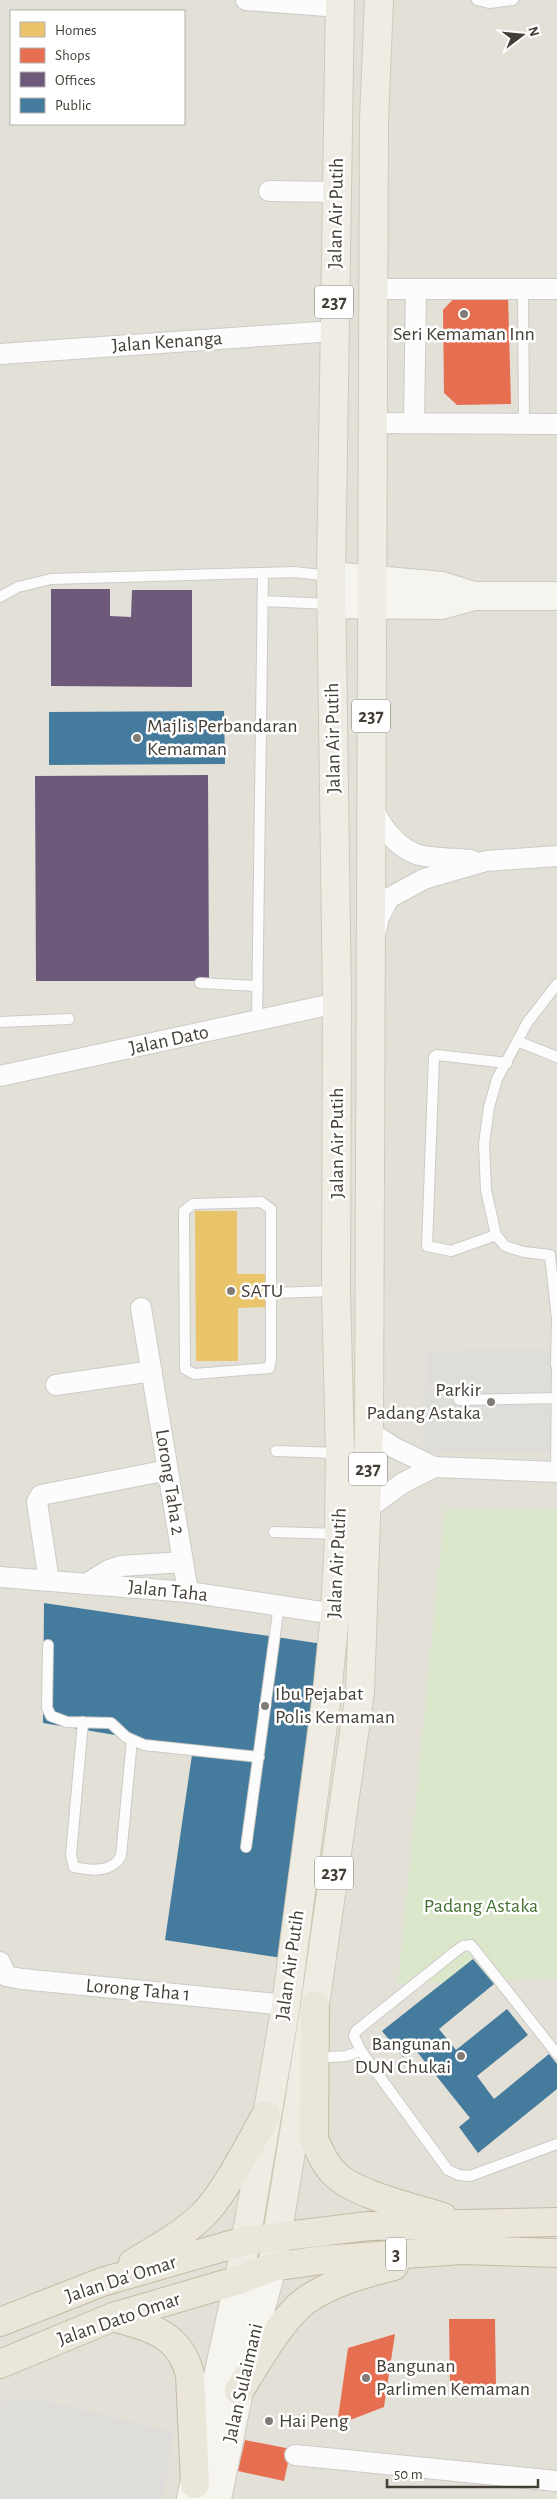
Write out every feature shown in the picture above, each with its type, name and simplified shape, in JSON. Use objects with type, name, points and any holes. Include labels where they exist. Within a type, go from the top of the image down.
[{"type":"highway","points":[[315,2006],[314,2139],[322,2157],[336,2176],[361,2190],[462,2223]]},
{"type":"highway","points":[[102,2282],[177,2237],[204,2214],[220,2192],[266,2114]]},
{"type":"highway","name":"3","points":[[244,2241],[278,2235],[368,2226],[557,2222]]},
{"type":"highway","name":"Jalan Da' Omar","points":[[0,2322],[102,2282],[244,2241]]},
{"type":"highway","points":[[239,2391],[277,2332],[304,2302],[333,2284],[461,2250]]},
{"type":"highway","name":"3","points":[[239,2280],[272,2267],[322,2260],[461,2250],[557,2253]]},
{"type":"highway","name":"Jalan Dato Omar","points":[[0,2364],[113,2317],[239,2280]]},
{"type":"highway","points":[[113,2317],[158,2331],[173,2342],[186,2358],[190,2374],[193,2492]]},
{"type":"main road","name":"Jalan Air Putih","points":[[272,2267],[315,2006],[360,1692],[368,1508],[372,950],[370,798],[375,289],[374,120],[378,0]]},
{"type":"main road","name":"Jalan Air Putih","points":[[239,2280],[244,2241],[286,2004],[335,1614],[339,1534],[340,1453],[336,1291],[337,1003],[331,576],[340,3]]},
{"type":"main road","points":[[331,576],[372,592]]},
{"type":"main road","points":[[331,604],[372,592],[442,586],[474,596],[557,596]]},
{"type":"main road","name":"Jalan Sulaimani","points":[[217,2499],[239,2391],[272,2267]]},
{"type":"main road","name":"Jalan Sulaimani","points":[[193,2492],[239,2280]]},
{"type":"street","points":[[246,0],[340,3]]},
{"type":"street","points":[[270,191],[336,192]]},
{"type":"street","points":[[375,289],[557,289]]},
{"type":"street","points":[[414,423],[416,289]]},
{"type":"street","name":"Jalan Kenanga","points":[[0,354],[334,331]]},
{"type":"street","points":[[374,422],[557,424]]},
{"type":"street","points":[[370,798],[384,827],[407,849],[418,855],[486,861],[557,856]]},
{"type":"street","points":[[372,950],[379,917],[389,898],[424,879],[486,861]]},
{"type":"street","name":"Jalan Dato","points":[[0,1076],[337,1003]]},
{"type":"street","name":"Lorong Taha 2","points":[[141,1308],[188,1592]]},
{"type":"street","points":[[56,1385],[152,1371]]},
{"type":"street","points":[[368,1431],[393,1447],[434,1467],[556,1472]]},
{"type":"street","points":[[368,1508],[403,1483],[434,1467]]},
{"type":"street","points":[[49,1580],[37,1502],[41,1495],[168,1470]]},
{"type":"street","points":[[86,1584],[109,1570],[122,1566],[183,1562]]},
{"type":"street","name":"Jalan Taha","points":[[0,1576],[188,1592],[335,1614]]},
{"type":"street","name":"Lorong Taha 1","points":[[3,1969],[22,1979],[286,2004]]},
{"type":"street","points":[[295,2455],[557,2481]]},
{"type":"lane","points":[[477,0],[489,3],[513,0]]},
{"type":"lane","points":[[523,289],[524,424]]},
{"type":"lane","points":[[0,597],[18,586],[51,579],[294,572],[331,576]]},
{"type":"lane","points":[[257,1021],[263,574]]},
{"type":"lane","points":[[262,602],[331,604]]},
{"type":"lane","points":[[200,983],[258,986]]},
{"type":"lane","points":[[556,1472],[557,1365],[553,1255],[524,1252],[505,1246],[496,1235],[486,1190],[484,1144],[489,1108],[497,1079],[527,1023],[557,984]]},
{"type":"lane","points":[[0,1022],[69,1019]]},
{"type":"lane","points":[[517,1040],[557,1056]]},
{"type":"lane","points":[[496,1235],[451,1251],[427,1246],[434,1057],[437,1055],[507,1063]]},
{"type":"lane","points":[[261,1202],[268,1205],[271,1209],[272,1293],[271,1360],[269,1368],[194,1374],[186,1369],[184,1211],[188,1206],[193,1204],[261,1202]]},
{"type":"lane","points":[[272,1293],[336,1291]]},
{"type":"lane","points":[[458,1400],[556,1398]]},
{"type":"lane","points":[[276,1451],[340,1453]]},
{"type":"lane","points":[[274,1532],[339,1534]]},
{"type":"lane","points":[[246,1847],[279,1605]]},
{"type":"lane","points":[[48,1646],[47,1708],[50,1716],[67,1722],[111,1723],[132,1740],[144,1745],[258,1757]]},
{"type":"lane","points":[[83,1722],[71,1855],[74,1867],[89,1870],[111,1867],[116,1865],[121,1856],[132,1740]]},
{"type":"lane","points":[[557,2054],[471,1945],[463,1946],[456,1951],[356,2031],[354,2038],[361,2051],[448,2170],[459,2175],[470,2176],[557,2144]]},
{"type":"lane","points":[[315,2058],[346,2056],[361,2051]]},
{"type":"shaded area","points":[[0,0],[557,0],[557,2499],[0,2499]]},
{"type":"shaded area","name":"Parkir Padang Astaka","points":[[557,1349],[557,1452],[423,1452],[427,1351]]},
{"type":"shaded area","points":[[39,2399],[173,2432],[163,2499],[0,2499],[0,2402]]},
{"type":"green space","name":"Padang Astaka","points":[[445,1509],[557,1509],[557,1978],[398,1984]]},
{"type":"building: Homes","name":"SATU","points":[[195,1211],[237,1211],[237,1274],[265,1274],[266,1307],[238,1308],[238,1361],[196,1361]]},
{"type":"building: Shops","points":[[457,295],[508,295],[511,404],[457,405],[444,393],[443,310]]},
{"type":"building: Shops","points":[[449,2319],[495,2319],[496,2389],[450,2389]]},
{"type":"building: Shops","name":"Bangunan Parlimen Kemaman","points":[[395,2334],[384,2407],[337,2425],[348,2348]]},
{"type":"building: Shops","points":[[245,2440],[291,2449],[284,2481],[238,2471]]},
{"type":"building: Offices","points":[[51,589],[110,589],[110,616],[131,617],[132,590],[192,590],[192,687],[51,686]]},
{"type":"building: Offices","points":[[208,775],[209,981],[36,981],[35,776]]},
{"type":"building: Public","name":"Majlis Perbandaran Kemaman","points":[[224,711],[225,764],[49,765],[49,712]]},
{"type":"building: Public","points":[[44,1603],[323,1644],[282,1958],[165,1940],[193,1748],[43,1723]]},
{"type":"building: Public","name":"Bangunan DUN Chukai","points":[[473,1959],[494,1984],[439,2029],[456,2050],[507,2009],[528,2035],[477,2076],[494,2099],[549,2054],[557,2064],[557,2089],[478,2153],[459,2127],[470,2118],[414,2048],[403,2057],[382,2031]]},
{"type":"place","name":"Seri Kemaman Inn","points":[[464,314]]},
{"type":"place","name":"Majlis Perbandaran Kemaman","points":[[137,738]]},
{"type":"place","name":"SATU","points":[[231,1291]]},
{"type":"place","name":"Parkir Padang Astaka","points":[[491,1402]]},
{"type":"place","name":"Ibu Pejabat Polis Kemaman","points":[[265,1706]]},
{"type":"place","name":"Bangunan DUN Chukai","points":[[461,2056]]},
{"type":"place","name":"Bangunan Parlimen Kemaman","points":[[366,2378]]},
{"type":"place","name":"Hai Peng","points":[[269,2421]]}]
